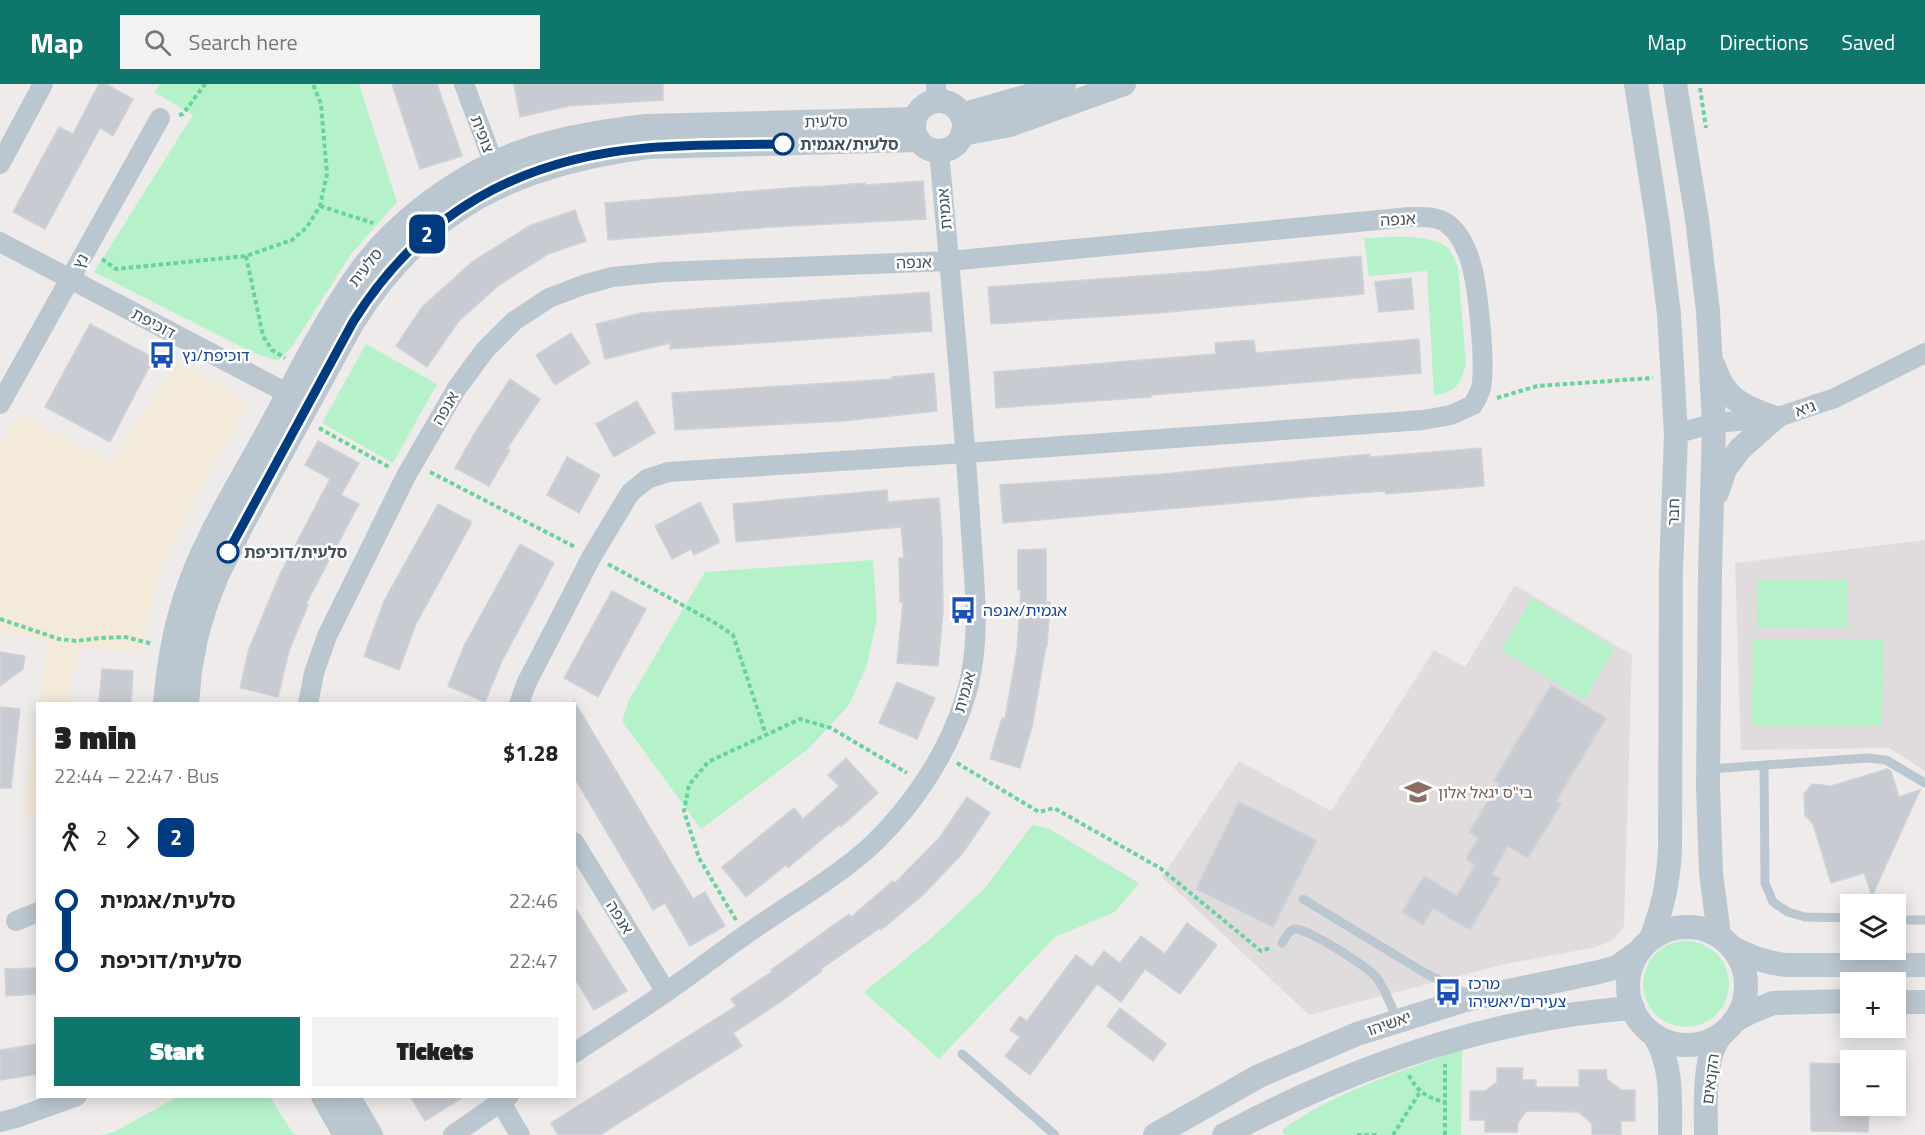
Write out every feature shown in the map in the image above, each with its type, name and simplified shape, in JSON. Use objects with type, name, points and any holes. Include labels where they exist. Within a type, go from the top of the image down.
[{"type":"street","points":[[0,164],[43,84]]},
{"type":"street","name":"צופית","points":[[464,84],[500,173]]},
{"type":"street","points":[[962,125],[951,105],[937,93],[923,107],[924,137],[953,146],[962,125],[1064,84]]},
{"type":"street","points":[[962,125],[1019,122],[1124,84]]},
{"type":"street","name":"חבר","points":[[1636,84],[1668,314],[1676,434],[1671,571],[1669,880],[1664,903],[1644,945]]},
{"type":"street","points":[[1675,84],[1697,219],[1710,352],[1714,423],[1708,769],[1711,873],[1726,941],[1742,961],[1746,976],[1746,992],[1742,1007],[1731,1025]]},
{"type":"street","name":"נץ","points":[[0,404],[160,118]]},
{"type":"street","name":"סלעית","points":[[165,702],[172,648],[184,600],[223,513],[299,405],[372,291],[412,246],[467,204],[518,153],[579,136],[646,126],[924,137]]},
{"type":"street","name":"אגמית","points":[[576,1052],[855,860],[895,821],[923,783],[940,754],[965,700],[972,669],[975,635],[966,453],[949,261],[924,137]]},
{"type":"street","name":"סלעית","points":[[187,702],[196,638],[213,586],[299,405],[302,369],[355,278],[397,230],[446,192],[500,173]]},
{"type":"street","name":"אנפה","points":[[308,702],[314,673],[327,636],[410,470],[457,388],[485,350],[514,321],[549,298],[612,277],[663,272],[949,261],[1410,217],[1433,218],[1448,223],[1460,236],[1470,260],[1476,287],[1483,367],[1481,390],[1473,405]]},
{"type":"street","name":"דוכיפת","points":[[0,242],[299,405]]},
{"type":"street","points":[[1710,352],[1718,380],[1731,397],[1750,409],[1775,418],[1740,449],[1725,469],[1712,508]]},
{"type":"street","name":"גיא","points":[[1676,434],[1714,423],[1775,418],[1834,398],[1925,353]]},
{"type":"street","points":[[520,702],[526,684],[592,556],[630,493],[647,479],[668,472],[1423,420],[1451,415],[1473,405]]},
{"type":"street","name":"אנפה","points":[[576,845],[666,992]]},
{"type":"street","points":[[16,921],[36,913]]},
{"type":"street","points":[[1840,1001],[1773,1003],[1753,1011],[1709,1040],[1687,1045],[1665,1041],[1655,1036],[1638,1019],[1629,994],[1628,980],[1632,965],[1644,945],[1666,930],[1684,926],[1702,928],[1761,961],[1786,965],[1925,964]]},
{"type":"street","name":"יאשיהו","points":[[1155,1135],[1259,1076],[1303,1056],[1397,1020],[1476,998],[1599,972],[1617,966],[1644,945]]},
{"type":"street","points":[[1906,1002],[1925,1002]]},
{"type":"street","points":[[1224,1135],[1317,1088],[1445,1042],[1578,1012],[1633,1008]]},
{"type":"street","name":"הקנאים","points":[[1706,1135],[1707,1080],[1710,1059],[1716,1041],[1731,1025]]},
{"type":"street","points":[[1655,1036],[1667,1062],[1670,1081],[1670,1135]]},
{"type":"street","points":[[0,1122],[71,1098]]},
{"type":"street","points":[[324,1098],[345,1135]]},
{"type":"street","points":[[349,1098],[371,1135]]},
{"type":"street","points":[[453,1135],[502,1098],[520,1135]]},
{"type":"lane","points":[[1708,769],[1868,758],[1886,760],[1925,783]]},
{"type":"lane","points":[[1764,765],[1765,883],[1773,902],[1788,912],[1805,917],[1840,918]]},
{"type":"lane","points":[[1303,899],[1425,973],[1476,998]]},
{"type":"lane","points":[[1906,920],[1925,920]]},
{"type":"lane","points":[[1282,943],[1289,931],[1296,929],[1308,932],[1366,967],[1377,978],[1397,1020]]},
{"type":"lane","points":[[962,1054],[1055,1135]]},
{"type":"path","points":[[160,118],[183,114],[205,84]]},
{"type":"path","points":[[88,247],[116,269],[246,256],[292,240],[307,227],[320,206],[327,174],[321,104],[313,84]]},
{"type":"path","points":[[320,206],[397,230]]},
{"type":"path","points":[[246,256],[263,336],[272,350],[302,369]]},
{"type":"path","points":[[1473,405],[1537,386],[1672,376]]},
{"type":"path","points":[[299,405],[410,470],[592,556],[717,624],[732,635],[766,735]]},
{"type":"path","points":[[0,619],[59,639],[76,641],[125,637],[172,648]]},
{"type":"path","points":[[744,935],[699,858],[684,811],[688,785],[708,762],[800,719],[831,728],[923,783]]},
{"type":"path","points":[[940,754],[1039,812],[1054,808],[1160,868],[1261,951],[1282,943]]},
{"type":"path","points":[[1445,1042],[1445,1135]]},
{"type":"path","points":[[1401,1056],[1411,1079],[1420,1092],[1431,1099],[1445,1102]]},
{"type":"path","points":[[1393,1135],[1420,1092]]},
{"type":"path","points":[[1357,1135],[1377,1135]]},
{"type":"shaded area","points":[[1925,540],[1925,771],[1889,748],[1741,750],[1735,563]]},
{"type":"shaded area","points":[[1515,585],[1632,655],[1624,926],[1614,939],[1597,947],[1505,964],[1309,1015],[1162,877],[1239,761],[1331,811],[1434,650],[1465,667]]},
{"type":"green space","points":[[160,84],[359,84],[397,202],[351,254],[291,348],[277,361],[252,352],[94,272],[193,115],[154,92]]},
{"type":"green space","points":[[1364,238],[1423,238],[1442,244],[1452,254],[1458,267],[1466,364],[1459,382],[1448,392],[1434,396],[1427,271],[1369,276]]},
{"type":"green space","points":[[366,344],[437,384],[393,463],[322,423]]},
{"type":"green space","points":[[873,560],[877,619],[867,665],[849,705],[808,749],[701,829],[622,721],[629,700],[705,572]]},
{"type":"green space","points":[[1848,579],[1848,627],[1757,628],[1758,580]]},
{"type":"green space","points":[[1532,598],[1615,648],[1584,700],[1501,650]]},
{"type":"green space","points":[[1753,639],[1883,639],[1882,725],[1752,725]]},
{"type":"green space","points":[[1032,825],[1048,828],[1139,883],[1115,912],[1055,937],[939,1059],[864,992],[929,940],[985,888]]},
{"type":"green space","points":[[1686,941],[1710,948],[1722,960],[1729,984],[1722,1008],[1710,1020],[1686,1027],[1662,1020],[1650,1008],[1643,984],[1650,960],[1662,948]]},
{"type":"green space","points":[[1462,1049],[1461,1135],[1285,1135],[1282,1130],[1302,1116],[1346,1093]]},
{"type":"green space","points":[[175,1098],[271,1098],[294,1135],[101,1135],[114,1132]]},
{"type":"sand","points":[[177,362],[249,402],[191,508],[157,581],[141,654],[82,645],[69,690],[69,702],[39,702],[48,640],[0,633],[0,444],[19,414],[111,462]]},
{"type":"sand","points":[[36,719],[36,814],[21,820]]},
{"type":"building","points":[[99,84],[106,84],[133,99],[113,136],[100,128],[45,229],[13,212],[59,127],[73,134]]},
{"type":"building","points":[[392,84],[437,84],[462,156],[420,169]]},
{"type":"building","points":[[514,84],[663,84],[663,100],[569,106],[520,117]]},
{"type":"building","points":[[923,181],[926,219],[773,227],[608,240],[605,203],[814,186]]},
{"type":"building","points":[[575,210],[586,241],[548,254],[499,285],[458,322],[427,367],[396,346],[422,307],[472,262],[529,226]]},
{"type":"building","points":[[1361,256],[1364,294],[1158,313],[991,324],[988,287],[1209,271]]},
{"type":"building","points":[[1411,278],[1414,309],[1379,312],[1375,282]]},
{"type":"building","points":[[929,292],[932,331],[670,349],[670,343],[605,359],[596,324],[641,313]]},
{"type":"building","points":[[90,324],[154,358],[110,442],[45,407]]},
{"type":"building","points":[[571,333],[590,363],[555,385],[536,355]]},
{"type":"building","points":[[1419,339],[1421,373],[996,408],[994,372],[1216,354],[1215,343],[1254,340],[1256,353]]},
{"type":"building","points":[[934,373],[937,411],[843,421],[675,430],[672,393],[892,379],[892,377]]},
{"type":"building","points":[[510,379],[540,399],[507,449],[510,450],[489,486],[455,468]]},
{"type":"building","points":[[637,401],[655,433],[614,457],[596,424]]},
{"type":"building","points":[[318,441],[359,463],[341,495],[359,504],[306,604],[308,605],[289,651],[278,697],[240,688],[249,649],[280,574],[330,479],[305,465]]},
{"type":"building","points":[[1481,448],[1484,486],[1386,494],[1385,491],[1319,496],[1003,523],[1000,485],[1163,474],[1370,454],[1370,457]]},
{"type":"building","points":[[567,457],[600,475],[579,513],[547,495]]},
{"type":"building","points":[[887,490],[888,502],[939,498],[943,612],[938,666],[897,663],[903,602],[900,602],[899,558],[904,558],[901,527],[736,542],[733,504]]},
{"type":"building","points":[[700,502],[720,542],[694,555],[691,549],[672,559],[655,526]]},
{"type":"building","points":[[438,504],[472,522],[416,624],[399,670],[364,656],[384,601]]},
{"type":"building","points":[[520,544],[554,563],[501,663],[485,702],[448,686],[464,646]]},
{"type":"building","points":[[1046,549],[1046,602],[1050,602],[1047,646],[1032,727],[1020,768],[990,759],[1002,718],[1005,719],[1017,650],[1021,590],[1018,590],[1018,550]]},
{"type":"building","points":[[612,591],[646,609],[598,697],[564,678]]},
{"type":"building","points":[[0,652],[25,656],[23,669],[0,686]]},
{"type":"building","points":[[102,669],[133,671],[131,702],[99,702]]},
{"type":"building","points":[[897,682],[935,698],[917,739],[879,723]]},
{"type":"building","points":[[1551,685],[1606,718],[1556,801],[1561,804],[1528,858],[1508,846],[1492,874],[1500,879],[1470,930],[1433,908],[1423,925],[1402,912],[1424,876],[1457,896],[1475,865],[1466,859],[1478,838],[1469,832],[1499,783],[1494,780]]},
{"type":"building","points":[[576,704],[693,899],[705,892],[725,926],[690,946],[665,903],[653,910],[576,780]]},
{"type":"building","points":[[0,707],[20,709],[11,788],[0,788]]},
{"type":"building","points":[[846,758],[878,793],[841,827],[839,825],[788,868],[786,865],[746,897],[722,867],[794,808],[803,819],[839,786],[828,775]]},
{"type":"building","points":[[1887,769],[1891,771],[1899,797],[1920,790],[1873,894],[1864,873],[1831,883],[1813,824],[1805,815],[1804,794],[1812,784],[1831,786]]},
{"type":"building","points":[[967,797],[990,813],[963,853],[923,895],[881,930],[880,928],[821,969],[822,971],[779,1003],[733,1033],[742,1046],[600,1135],[558,1135],[551,1123],[736,1006],[731,999],[773,971],[771,970],[849,914],[851,917],[893,881],[895,883],[940,837]]},
{"type":"building","points":[[1239,802],[1317,840],[1273,927],[1196,889]]},
{"type":"building","points":[[576,909],[627,991],[594,1010],[576,980]]},
{"type":"building","points":[[1187,923],[1217,945],[1180,994],[1145,969],[1121,1002],[1097,984],[1030,1075],[1005,1056],[1020,1037],[1010,1030],[1020,1016],[1027,1021],[1076,955],[1092,967],[1104,951],[1120,963],[1141,936],[1165,954]]},
{"type":"building","points":[[36,968],[36,994],[6,996],[5,969]]},
{"type":"building","points":[[1120,1008],[1166,1044],[1153,1061],[1107,1026]]},
{"type":"building","points":[[36,1044],[36,1074],[0,1080],[0,1050]]},
{"type":"building","points":[[1810,1063],[1840,1064],[1840,1116],[1869,1116],[1868,1132],[1811,1131]]},
{"type":"building","points":[[1497,1068],[1523,1068],[1522,1080],[1536,1080],[1536,1087],[1579,1087],[1579,1070],[1606,1070],[1607,1079],[1621,1090],[1635,1090],[1635,1121],[1621,1121],[1621,1135],[1592,1135],[1592,1124],[1579,1112],[1526,1111],[1518,1123],[1517,1132],[1485,1132],[1485,1120],[1470,1120],[1470,1091],[1485,1091],[1497,1082]]},
{"type":"building","points":[[411,1098],[462,1098],[425,1121]]},
{"type":"bus line","name":"2","points":[[228,552],[372,291],[412,246],[440,223],[496,187],[526,174],[584,157],[648,147],[783,144]]},
{"type":"place","name":"סלעית/אגמית","points":[[783,144]]},
{"type":"place","name":"דוכיפת/נץ","points":[[162,355]]},
{"type":"place","name":"סלעית/דוכיפת","points":[[228,552]]},
{"type":"place","name":"אגמית/אנפה","points":[[963,610]]},
{"type":"place","name":"בי\"ס יגאל אלון","points":[[1418,792]]},
{"type":"place","name":"מרכז צעירים/יאשיהו","points":[[1448,992]]}]
